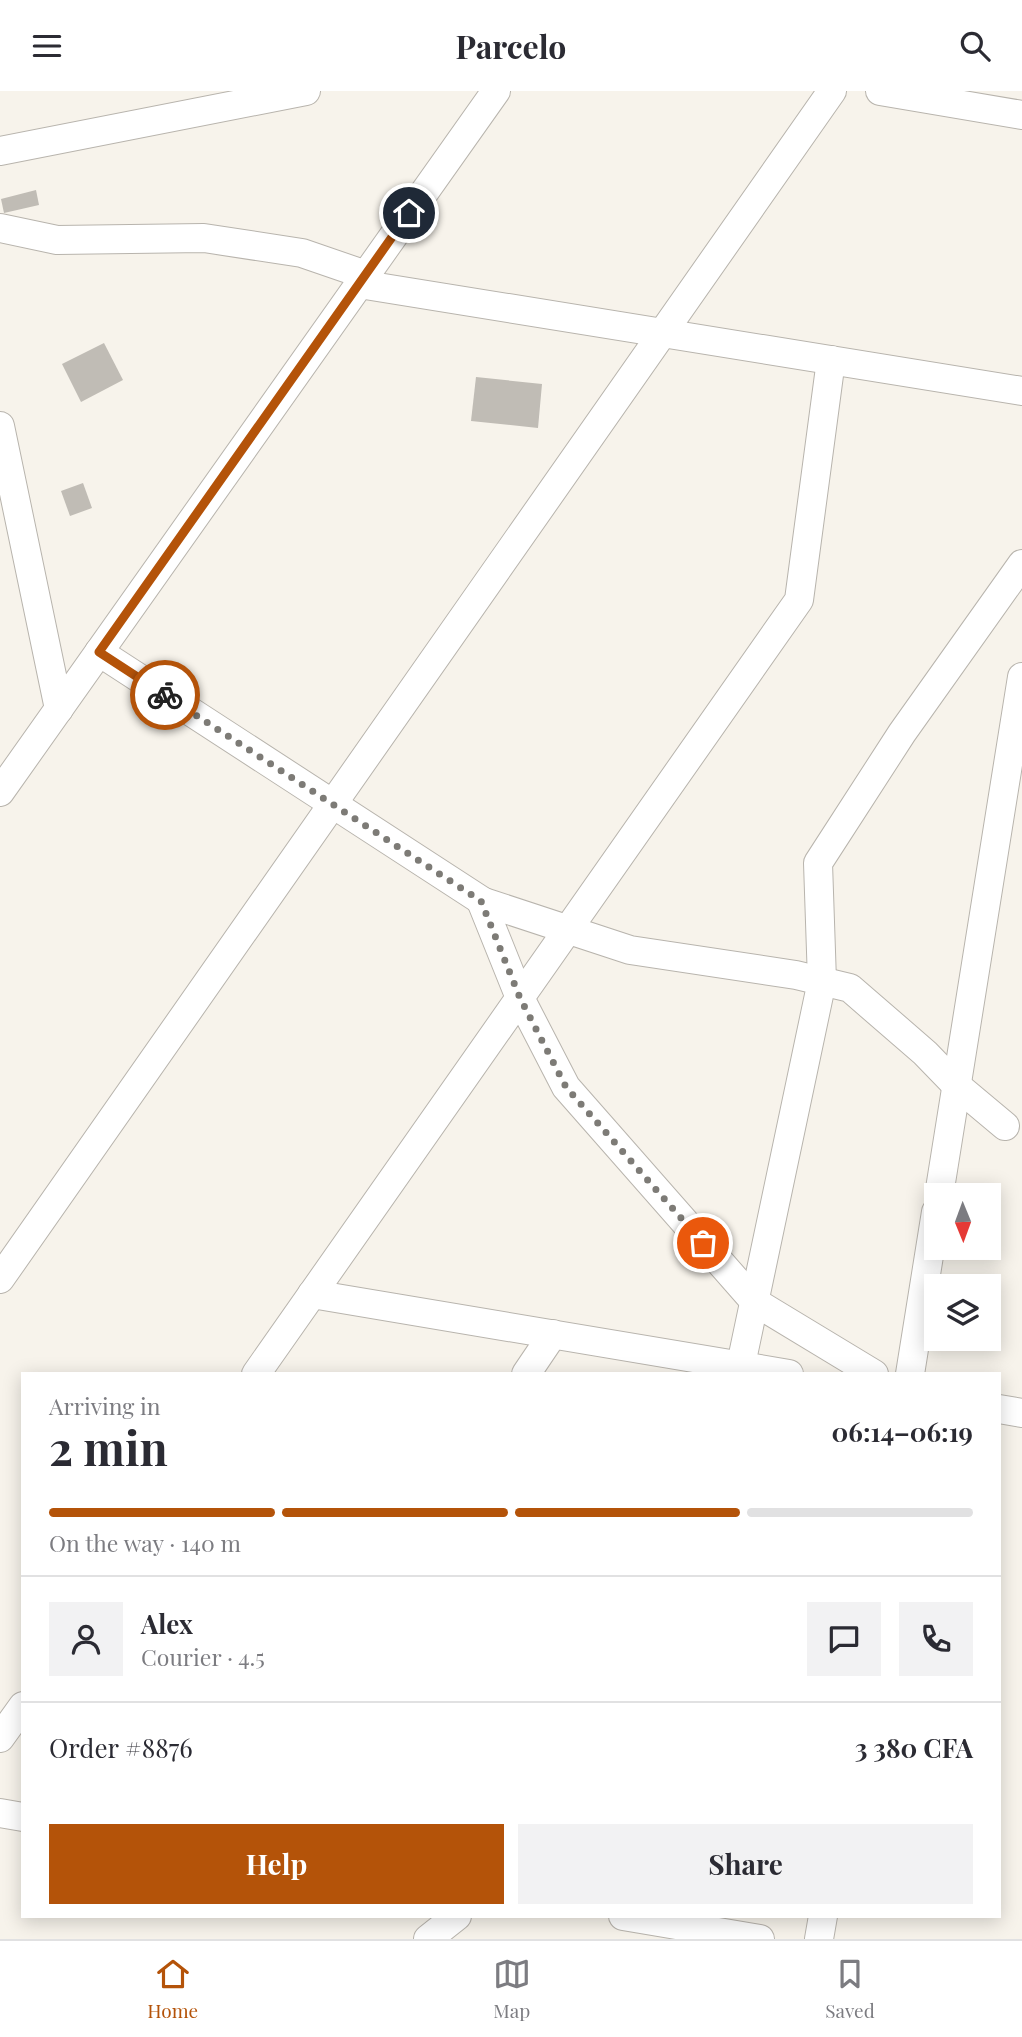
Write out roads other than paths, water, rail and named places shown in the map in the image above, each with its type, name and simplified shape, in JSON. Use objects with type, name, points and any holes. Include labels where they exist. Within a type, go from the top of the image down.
[{"type":"street","points":[[0,151],[306,91]]},
{"type":"street","points":[[0,792],[496,91]]},
{"type":"street","points":[[0,1279],[832,91]]},
{"type":"street","points":[[880,91],[1022,115]]},
{"type":"street","points":[[0,228],[57,240],[204,238],[302,253],[363,279],[663,333],[1022,391]]},
{"type":"street","points":[[257,1372],[799,600],[831,361]]},
{"type":"street","points":[[0,426],[59,709]]},
{"type":"street","points":[[740,1370],[822,981],[818,863],[902,733],[1022,563]]},
{"type":"street","points":[[99,652],[481,901],[562,938],[822,981],[850,988],[925,1053],[956,1086],[1014,1127]]},
{"type":"street","points":[[941,1183],[1022,677]]},
{"type":"street","points":[[481,901],[520,998],[566,1087],[755,1302],[871,1372]]},
{"type":"street","points":[[952,1116],[1014,1127]]},
{"type":"street","points":[[910,1372],[928,1260]]},
{"type":"street","points":[[312,1294],[553,1334],[740,1370],[764,1372]]},
{"type":"street","points":[[527,1372],[553,1334]]},
{"type":"street","points":[[1001,1409],[1022,1413]]},
{"type":"street","points":[[0,1738],[21,1709]]},
{"type":"street","points":[[0,1813],[21,1817]]},
{"type":"street","points":[[428,1939],[454,1918]]},
{"type":"street","points":[[635,1918],[760,1939]]},
{"type":"street","points":[[820,1939],[823,1918]]}]
